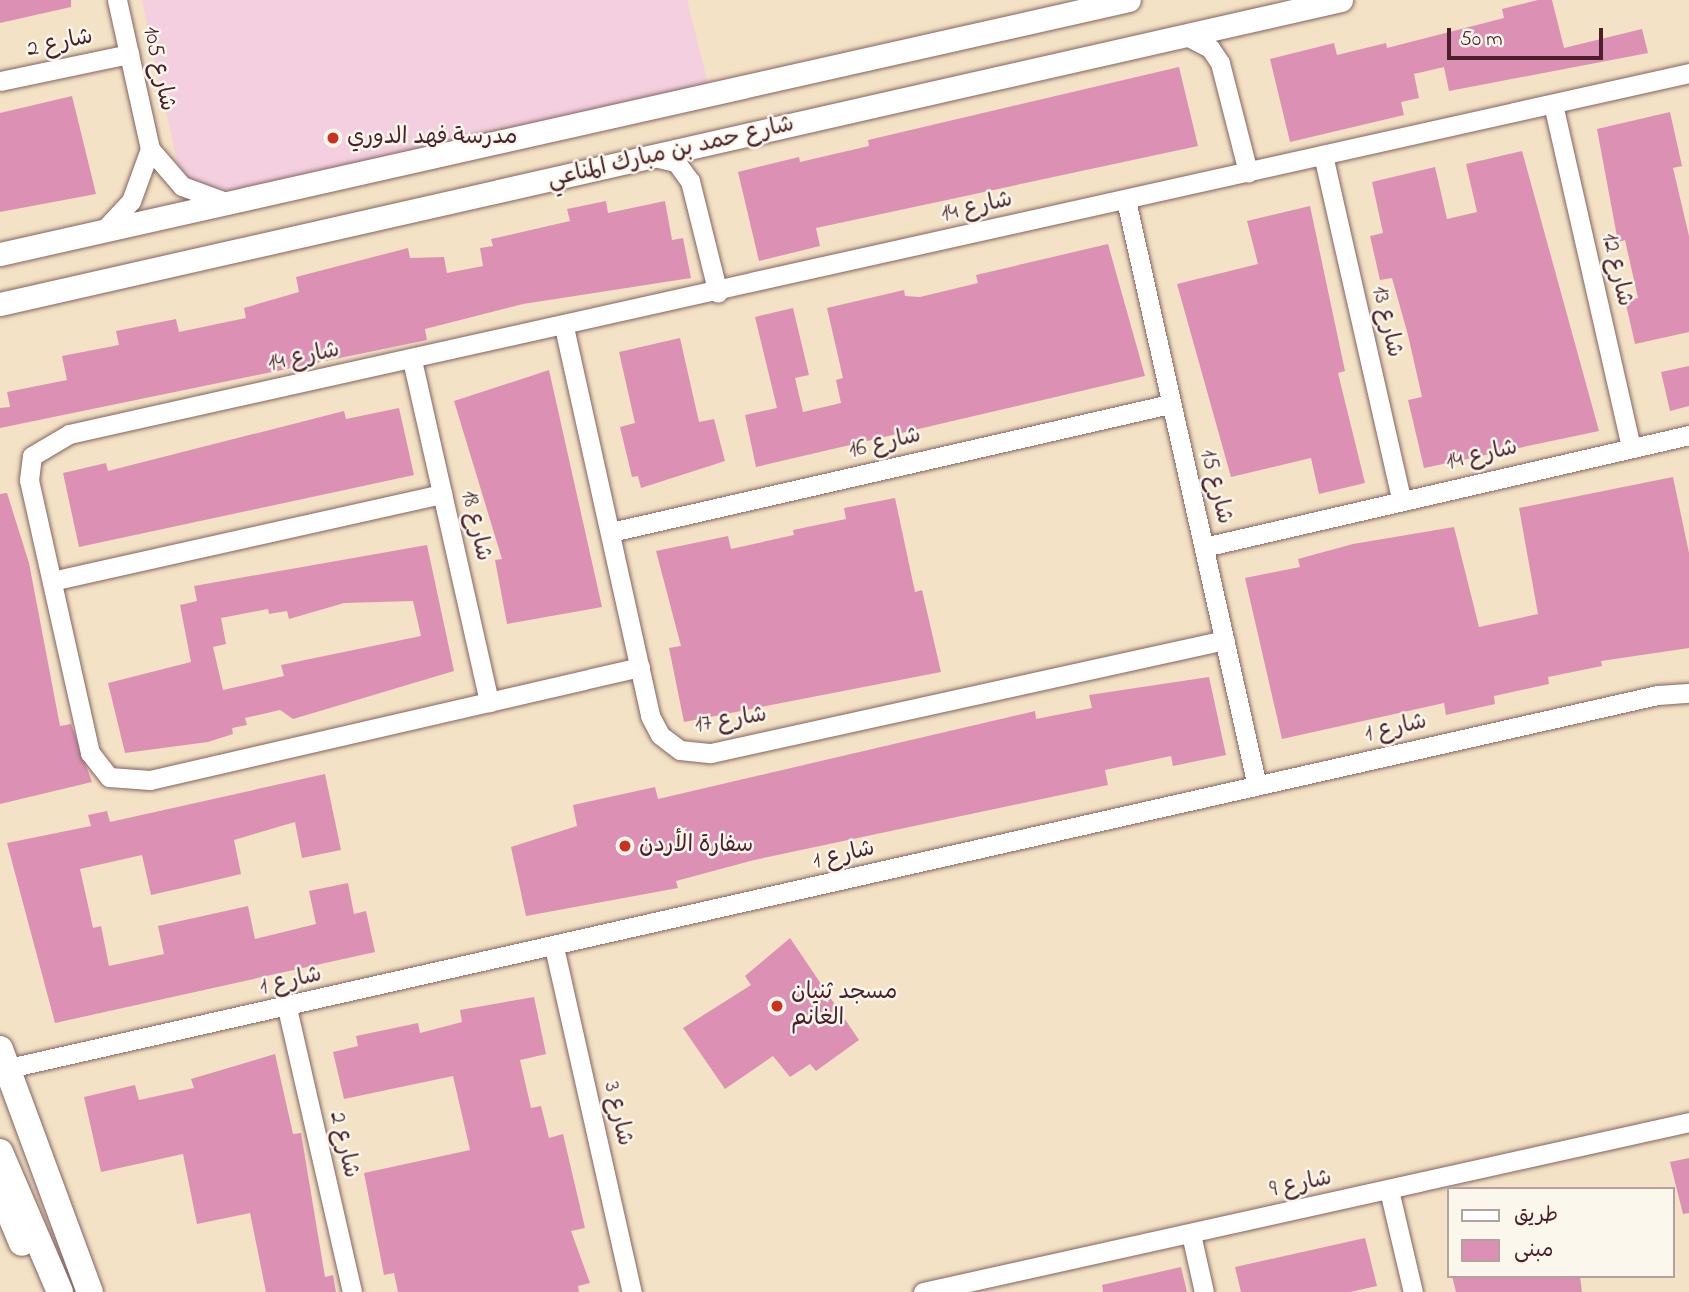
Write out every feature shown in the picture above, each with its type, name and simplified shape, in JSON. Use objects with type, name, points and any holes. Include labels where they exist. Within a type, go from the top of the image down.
[{"type":"main road","points":[[4,1058],[90,1292]]},
{"type":"main road","points":[[0,1152],[60,1292]]},
{"type":"main road","points":[[0,1190],[41,1292]]},
{"type":"street","name":"شارع 105","points":[[117,0],[150,149],[182,186],[228,203]]},
{"type":"street","name":"شارع حمد بن مبارك المناعي","points":[[0,254],[1129,0]]},
{"type":"street","name":"شارع حمد بن مبارك المناعي","points":[[0,304],[1341,0]]},
{"type":"street","points":[[1220,63],[1238,23]]},
{"type":"street","points":[[1187,36],[1210,48],[1220,63],[1248,172]]},
{"type":"street","name":"شارع 2","points":[[0,81],[129,54]]},
{"type":"street","name":"شارع 14","points":[[640,667],[150,780],[117,779],[90,757],[28,471],[41,445],[1689,73]]},
{"type":"street","name":"شارع 12","points":[[1553,104],[1631,447]]},
{"type":"street","points":[[690,181],[696,159],[713,143]]},
{"type":"street","name":"شارع 105","points":[[103,231],[138,189],[150,149]]},
{"type":"street","name":"شارع 13","points":[[1323,155],[1401,499]]},
{"type":"street","points":[[654,157],[676,162],[690,181],[718,293]]},
{"type":"street","name":"شارع 15","points":[[1126,200],[1257,786]]},
{"type":"street","name":"شارع 17","points":[[564,327],[655,728],[673,747],[698,754],[1225,640]]},
{"type":"street","name":"شارع 18","points":[[412,360],[489,702]]},
{"type":"street","name":"شارع 16","points":[[611,532],[1170,404]]},
{"type":"street","name":"شارع 14","points":[[1204,547],[1401,499],[1689,435]]},
{"type":"street","points":[[52,581],[442,494]]},
{"type":"street","name":"شارع 1","points":[[4,1058],[287,1008],[1657,695],[1689,694]]},
{"type":"street","name":"شارع 3","points":[[554,947],[632,1292]]},
{"type":"street","name":"شارع 2","points":[[287,1008],[352,1292]]},
{"type":"street","name":"شارع 9","points":[[923,1292],[1689,1122]]},
{"type":"street","points":[[1389,1190],[1413,1292]]},
{"type":"street","points":[[1191,1234],[1204,1292]]},
{"type":"shaded area","name":"مدرسة فهد الدوري","points":[[142,0],[687,0],[709,88],[272,190],[183,189]]},
{"type":"building","points":[[0,0],[71,0],[71,7],[0,23]]},
{"type":"building","points":[[1538,0],[1552,0],[1564,48],[1642,29],[1648,53],[1449,91],[1444,67],[1414,74],[1419,98],[1401,102],[1404,115],[1290,142],[1270,59],[1334,43],[1337,55],[1386,43],[1387,48],[1504,18],[1502,9]]},
{"type":"building","points":[[1179,67],[1198,146],[816,228],[820,246],[759,261],[738,172],[799,157],[800,162],[869,146],[868,140]]},
{"type":"building","points":[[72,96],[96,194],[0,212],[0,113]]},
{"type":"building","points":[[1670,112],[1682,166],[1673,168],[1689,236],[1689,332],[1635,344],[1625,300],[1638,298],[1625,240],[1618,242],[1597,129]]},
{"type":"building","points":[[1522,151],[1599,431],[1424,468],[1408,400],[1422,397],[1408,335],[1392,278],[1380,280],[1370,236],[1383,233],[1372,182],[1435,167],[1447,219],[1477,212],[1466,164]]},
{"type":"building","points":[[606,201],[608,213],[665,201],[672,240],[683,238],[691,278],[523,304],[425,329],[427,340],[0,428],[0,408],[10,407],[7,392],[67,380],[62,356],[119,345],[116,331],[176,319],[179,332],[246,318],[244,308],[299,292],[296,277],[408,248],[410,258],[444,257],[447,273],[483,266],[480,248],[493,246],[491,239],[570,221],[567,209]]},
{"type":"building","points":[[1310,206],[1345,371],[1338,373],[1365,483],[1319,494],[1311,458],[1231,477],[1177,284],[1258,264],[1247,221]]},
{"type":"building","points":[[1108,244],[1145,376],[756,467],[745,415],[777,408],[755,317],[793,308],[809,375],[795,378],[803,412],[841,403],[836,380],[843,378],[827,308],[904,290],[905,296],[920,297],[978,283],[976,275]]},
{"type":"building","points":[[680,338],[699,422],[714,419],[725,461],[641,488],[638,476],[632,477],[620,427],[635,423],[619,352]]},
{"type":"building","points":[[1689,366],[1689,406],[1670,411],[1661,372]]},
{"type":"building","points":[[549,370],[602,607],[507,624],[495,560],[502,559],[454,401]]},
{"type":"building","points":[[399,408],[414,475],[79,547],[63,473],[106,463],[108,471],[344,411],[346,419]]},
{"type":"building","points":[[1673,477],[1689,553],[1689,648],[1601,661],[1602,666],[1548,677],[1549,684],[1494,696],[1495,704],[1446,715],[1444,703],[1282,739],[1245,578],[1300,567],[1298,559],[1353,544],[1454,527],[1479,627],[1538,614],[1519,508]]},
{"type":"building","points":[[7,493],[29,563],[60,726],[71,724],[92,782],[0,804],[0,494]]},
{"type":"building","points":[[895,498],[915,592],[922,590],[941,672],[684,722],[669,648],[681,646],[656,551],[728,536],[731,549],[794,535],[793,530],[846,519],[844,508]]},
{"type":"building","points":[[427,545],[454,671],[293,719],[280,710],[245,718],[247,725],[232,728],[233,734],[208,742],[125,753],[108,683],[191,662],[180,605],[197,601],[194,586]],"holes":[[[413,601],[421,636],[281,665],[284,676],[223,690],[213,647],[226,644],[221,618],[268,609],[269,614],[287,611],[289,619],[344,603]]]},
{"type":"building","points":[[1209,677],[1226,755],[1173,766],[1171,756],[1105,770],[1108,785],[754,860],[676,881],[678,888],[526,916],[511,847],[577,826],[573,805],[655,787],[658,799],[1035,711],[1036,719],[1092,708],[1089,695]]},
{"type":"building","points":[[325,774],[341,850],[302,858],[295,822],[234,840],[241,874],[151,895],[142,855],[80,869],[93,928],[101,926],[109,966],[164,954],[158,926],[248,906],[255,939],[316,924],[309,891],[348,883],[354,914],[366,911],[375,952],[55,1023],[7,843],[91,826],[88,815],[107,811],[110,822]]},
{"type":"building","name":"مسجد ثنيان الغانم","points":[[790,938],[859,1040],[816,1071],[810,1064],[790,1077],[773,1056],[725,1089],[683,1028],[751,985],[745,976]]},
{"type":"building","points":[[534,997],[546,1054],[520,1060],[531,1108],[541,1106],[549,1138],[563,1134],[585,1228],[571,1231],[590,1283],[578,1286],[579,1292],[398,1292],[394,1273],[384,1275],[364,1173],[470,1150],[453,1076],[344,1099],[333,1052],[358,1046],[356,1036],[418,1023],[420,1033],[462,1022],[460,1010]]},
{"type":"building","points":[[275,1054],[293,1134],[301,1133],[325,1277],[333,1275],[336,1292],[266,1292],[250,1213],[197,1224],[183,1154],[101,1172],[84,1097],[135,1085],[139,1100],[194,1088],[191,1079]]},
{"type":"building","points":[[1689,1158],[1689,1213],[1683,1214],[1670,1162]]},
{"type":"building","points":[[1365,1238],[1377,1286],[1350,1292],[1241,1292],[1235,1267]]},
{"type":"building","points":[[1181,1267],[1187,1292],[1103,1292],[1102,1285]]},
{"type":"building","points":[[1452,1278],[1580,1278],[1582,1292],[1456,1292]]},
{"type":"place","name":"مدرسة فهد الدوري","points":[[333,138]]},
{"type":"place","name":"سفارة الأردن","points":[[625,846]]},
{"type":"place","name":"مسجد ثنيان الغانم","points":[[777,1006]]}]
